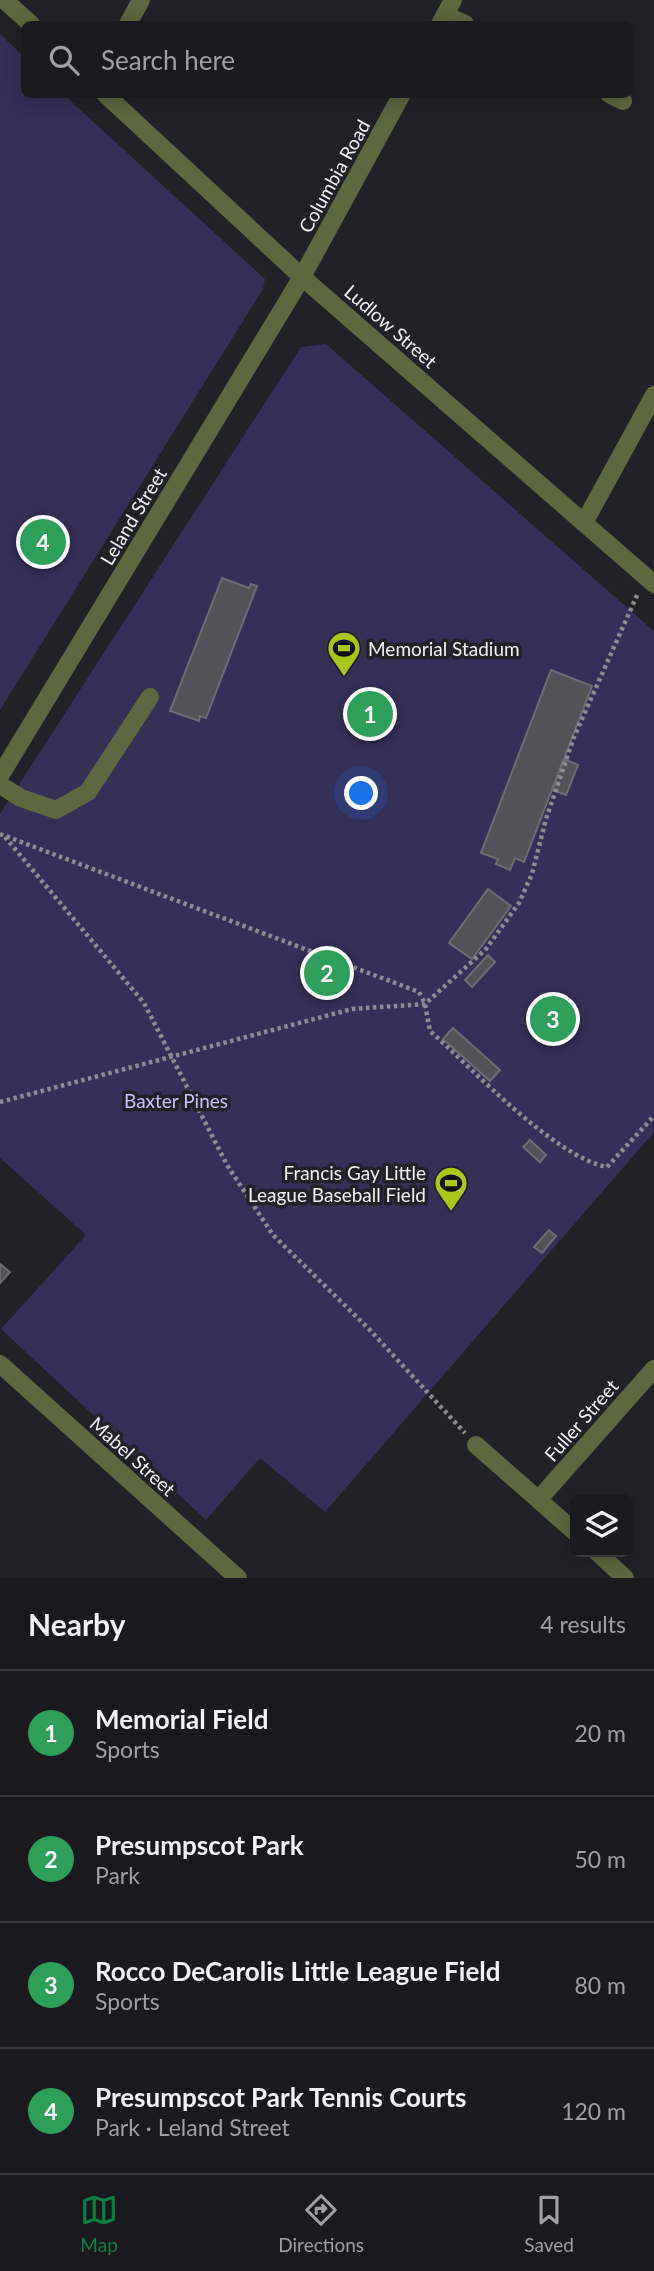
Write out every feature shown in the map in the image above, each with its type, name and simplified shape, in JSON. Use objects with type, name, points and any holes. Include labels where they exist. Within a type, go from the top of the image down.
[{"type":"street","points":[[4,0],[28,21]]},
{"type":"street","points":[[130,21],[141,0]]},
{"type":"street","name":"Ludlow Street","points":[[109,98],[302,277],[650,580]]},
{"type":"street","name":"Columbia Road","points":[[302,277],[400,98]]},
{"type":"street","name":"Leland Street","points":[[0,776],[302,277]]},
{"type":"street","points":[[584,523],[654,395]]},
{"type":"street","points":[[0,785],[21,798],[56,810],[88,792],[150,697]]},
{"type":"street","name":"Mabel Street","points":[[0,1364],[238,1578]]},
{"type":"street","name":"Fuller Street","points":[[539,1499],[654,1369]]},
{"type":"street","points":[[476,1445],[570,1527]]},
{"type":"street","points":[[602,1557],[625,1578]]},
{"type":"path","points":[[0,1102],[352,1009],[425,1004],[486,949],[519,903],[532,874],[546,820],[574,737],[650,580]]},
{"type":"path","points":[[2,835],[419,992],[425,1004],[430,1031],[553,1141],[588,1163],[607,1167],[654,1116]]},
{"type":"path","points":[[2,835],[144,1003],[228,1165],[272,1235],[368,1328],[476,1445]]},
{"type":"green space","points":[[0,34],[21,54],[21,98],[67,98],[265,279],[263,289],[0,710]]},
{"type":"green space","name":"Baxter Pines","points":[[326,344],[654,631],[654,1132],[325,1512],[260,1458],[206,1520],[1,1329],[86,1235],[0,1158],[0,814],[301,347]]},
{"type":"building","points":[[222,578],[249,588],[251,584],[257,586],[206,718],[200,716],[199,721],[170,711]]},
{"type":"building","points":[[551,670],[592,686],[524,862],[515,858],[510,870],[496,864],[498,859],[481,853]]},
{"type":"building","points":[[564,759],[578,765],[566,795],[552,790]]},
{"type":"building","points":[[488,889],[511,906],[472,959],[449,943]]},
{"type":"building","points":[[488,955],[495,962],[472,987],[465,980]]},
{"type":"building","points":[[453,1028],[500,1070],[490,1081],[443,1039]]},
{"type":"building","points":[[530,1140],[546,1155],[540,1162],[523,1147]]},
{"type":"building","points":[[549,1230],[556,1236],[542,1253],[534,1247]]},
{"type":"building","points":[[0,1264],[10,1272],[0,1283]]},
{"type":"place","name":"Presumpscot Park Tennis Courts","points":[[43,542]]},
{"type":"place","name":"Memorial Stadium","points":[[344,678]]},
{"type":"place","name":"Memorial Field","points":[[370,714]]},
{"type":"place","name":"Presumpscot Park","points":[[327,973]]},
{"type":"place","name":"Rocco DeCarolis Little League Field","points":[[553,1019]]},
{"type":"place","name":"Francis Gay Little League Baseball Field","points":[[451,1213]]}]
